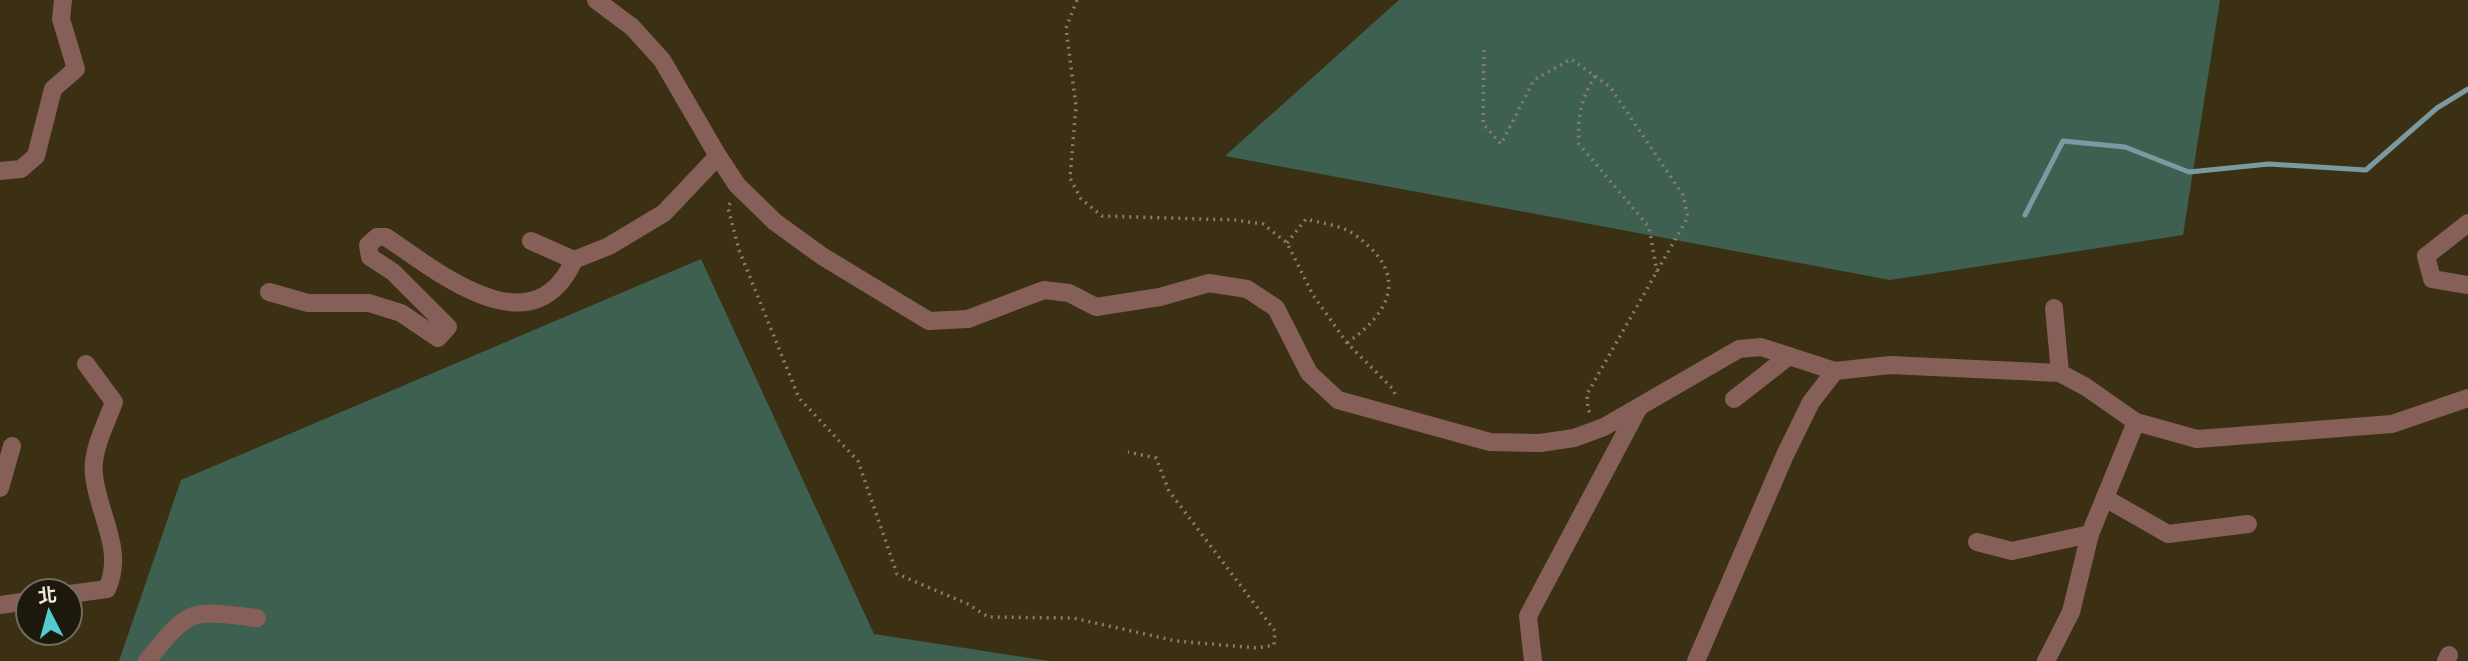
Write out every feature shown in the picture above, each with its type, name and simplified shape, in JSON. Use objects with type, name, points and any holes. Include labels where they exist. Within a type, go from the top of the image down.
[{"type":"lane","points":[[0,171],[21,169],[36,156],[53,89],[76,69],[61,19],[63,0]]},
{"type":"lane","points":[[596,0],[632,27],[662,60],[737,185],[775,222],[813,249],[929,321],[968,319],[1044,290],[1069,293],[1096,307],[1160,297],[1209,283],[1247,289],[1276,308],[1309,373],[1338,400],[1490,442],[1540,443],[1574,438],[1604,427],[1739,349],[1761,347],[1835,371],[1890,365],[2060,373],[2086,387],[2136,422],[2197,439],[2392,424],[2468,398]]},
{"type":"lane","points":[[269,292],[307,303],[369,303],[401,313],[438,338],[448,327],[393,272],[370,257],[368,245],[377,237],[386,237],[454,283],[509,304],[549,296],[567,276],[574,260],[609,246],[664,213],[718,156]]},
{"type":"lane","points":[[2468,223],[2426,256],[2432,279],[2468,285]]},
{"type":"lane","points":[[531,241],[574,260]]},
{"type":"lane","points":[[2054,308],[2060,373]]},
{"type":"lane","points":[[1734,399],[1789,356]]},
{"type":"lane","points":[[84,592],[107,589],[114,573],[115,553],[94,474],[96,452],[114,402],[86,364]]},
{"type":"lane","points":[[1696,661],[1785,455],[1811,402],[1835,371]]},
{"type":"lane","points":[[1533,661],[1528,616],[1639,406]]},
{"type":"lane","points":[[2046,661],[2071,612],[2090,534],[2136,422]]},
{"type":"lane","points":[[0,488],[12,446]]},
{"type":"lane","points":[[2105,498],[2168,534],[2248,524]]},
{"type":"lane","points":[[1977,542],[2012,551],[2090,534]]},
{"type":"lane","points":[[146,661],[180,621],[203,611],[257,618]]},
{"type":"path","points":[[1077,0],[1066,28],[1076,106],[1070,178],[1081,199],[1102,216],[1235,220],[1263,224],[1287,243],[1313,295],[1348,343],[1393,389],[1403,418]]},
{"type":"path","points":[[1484,50],[1483,124],[1501,144],[1534,80],[1572,59],[1610,87],[1684,195],[1688,217],[1587,394],[1588,410],[1604,427]]},
{"type":"path","points":[[1595,76],[1582,97],[1578,126],[1579,144],[1649,228],[1657,272]]},
{"type":"path","points":[[737,185],[728,208],[739,250],[775,345],[799,398],[858,461],[897,574],[968,604],[988,617],[1073,618],[1176,641],[1257,648],[1274,645],[1275,631],[1169,491],[1156,458],[1128,452]]},
{"type":"path","points":[[1287,243],[1306,219],[1351,232],[1374,253],[1388,273],[1389,299],[1370,327],[1348,343]]},
{"type":"green space","points":[[1399,0],[2220,0],[2183,235],[1890,280],[1225,156]]},
{"type":"green space","points":[[701,259],[874,634],[1049,661],[119,661],[181,480]]},
{"type":"waterway","points":[[2025,215],[2063,141],[2125,147],[2189,172],[2269,164],[2366,170],[2437,108],[2468,89]]}]
